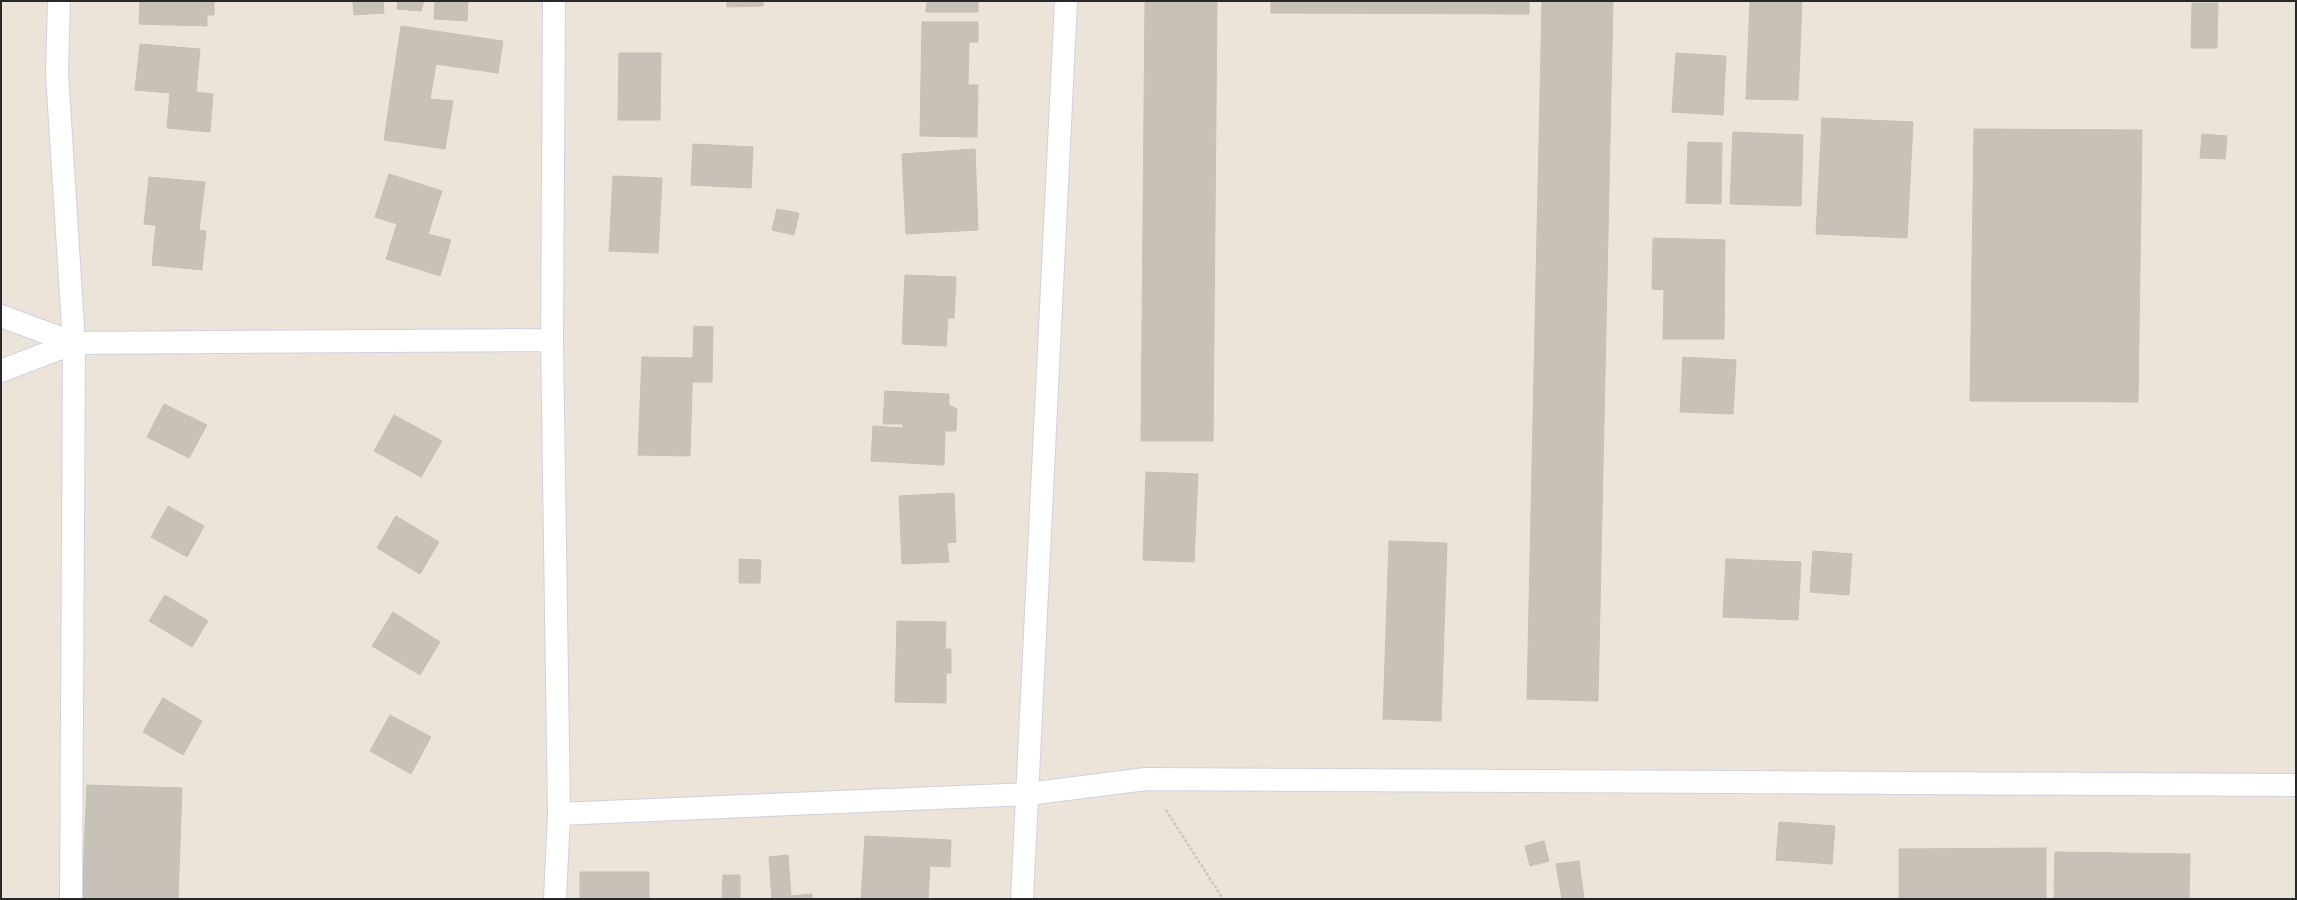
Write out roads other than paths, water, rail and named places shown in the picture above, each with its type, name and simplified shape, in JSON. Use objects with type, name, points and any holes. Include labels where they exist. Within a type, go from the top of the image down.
[{"type":"street","points":[[59,1],[57,73],[74,343],[71,899]]},
{"type":"street","points":[[554,1],[552,340],[559,814],[555,899]]},
{"type":"street","points":[[1022,899],[1066,1]]},
{"type":"street","points":[[1,316],[74,343]]},
{"type":"street","points":[[1,371],[74,343],[552,340]]},
{"type":"street","points":[[559,814],[1028,794],[1146,779],[2296,785]]}]
